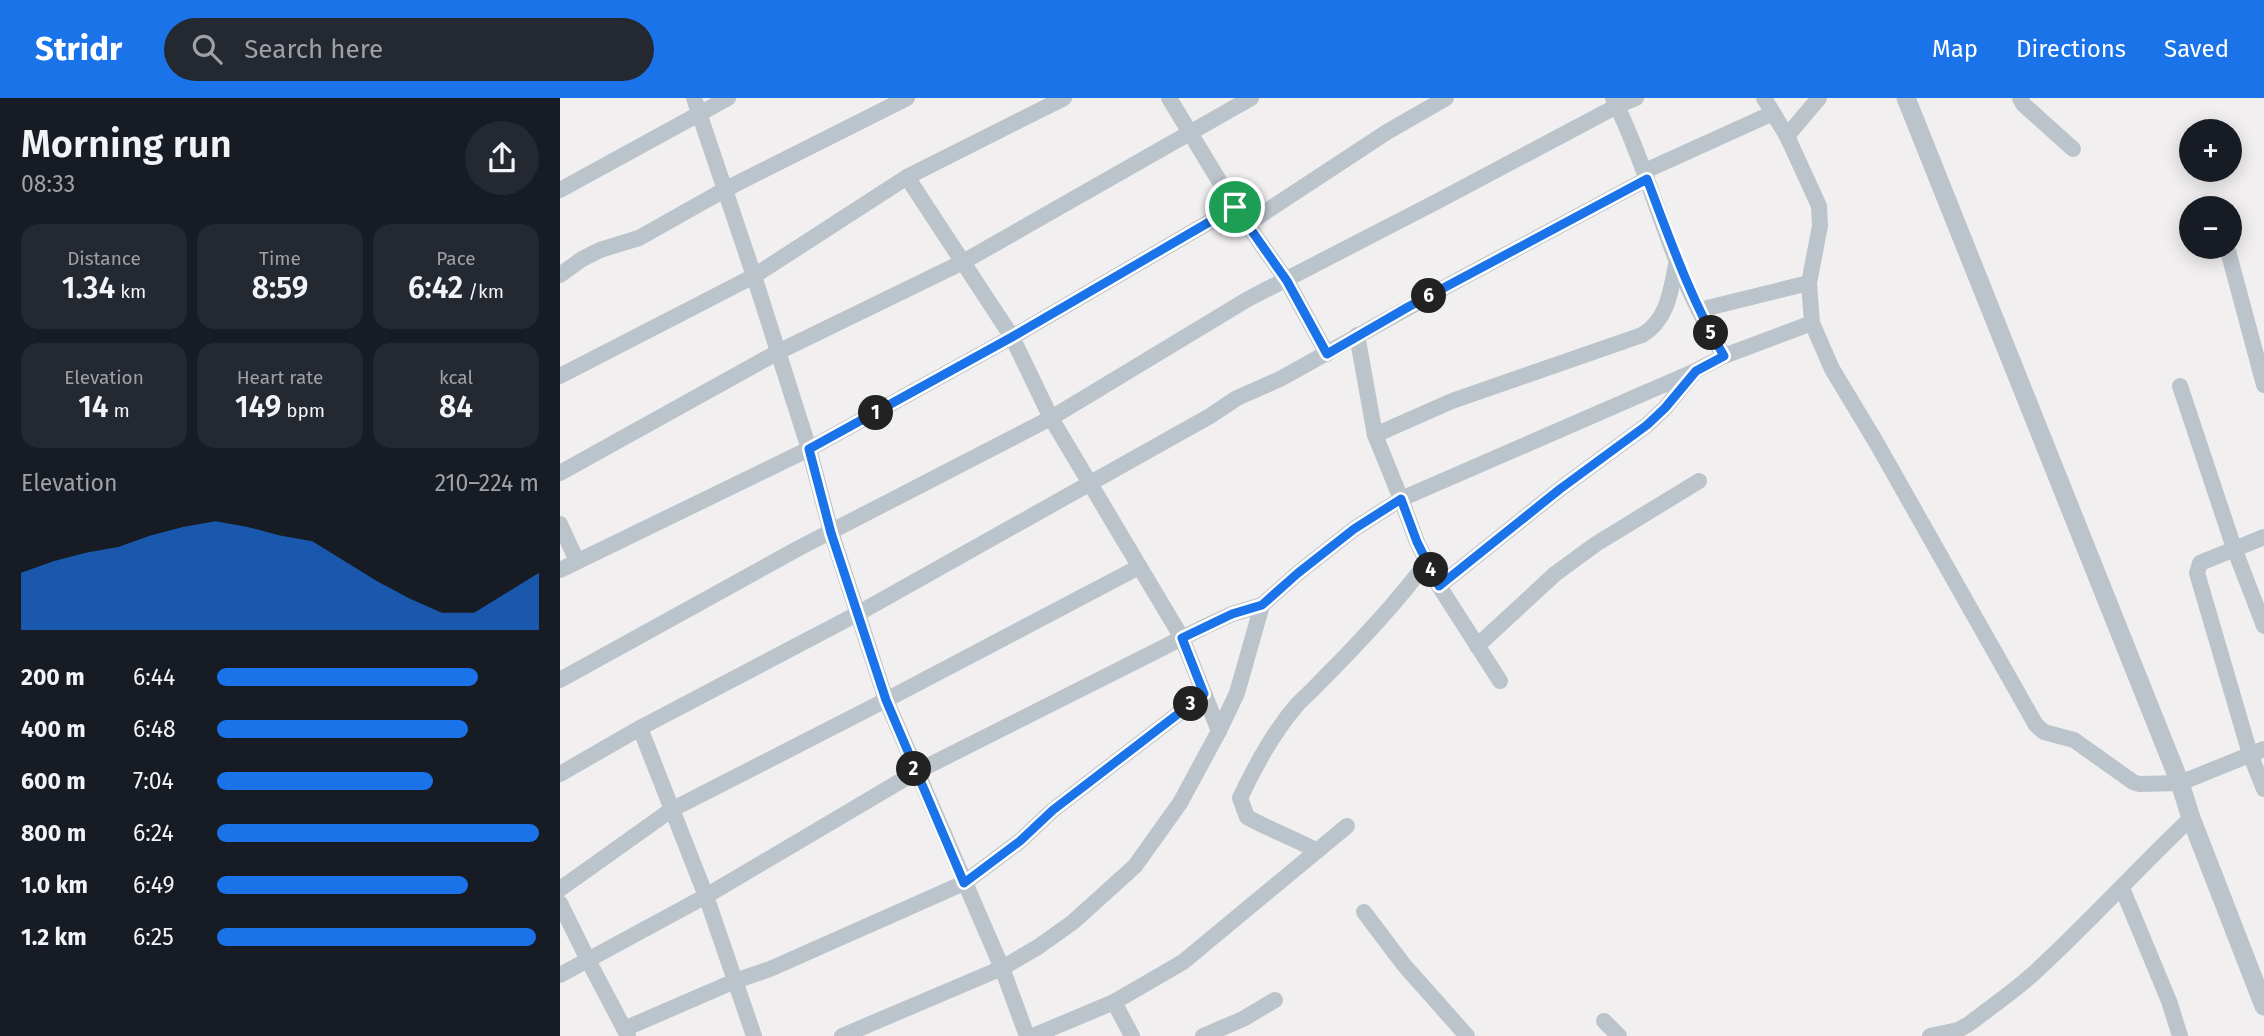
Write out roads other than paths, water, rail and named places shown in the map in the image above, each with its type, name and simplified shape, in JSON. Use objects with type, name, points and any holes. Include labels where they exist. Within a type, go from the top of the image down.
[{"type":"street","points":[[694,98],[754,276],[809,449],[831,533],[886,700],[1002,968],[1027,1036]]},
{"type":"street","points":[[560,190],[728,98]]},
{"type":"street","points":[[560,275],[582,259],[600,250],[639,238],[726,189],[907,98]]},
{"type":"street","points":[[560,376],[754,276],[907,177],[1064,98]]},
{"type":"street","points":[[1169,98],[1235,207],[1287,281],[1327,354]]},
{"type":"street","points":[[560,473],[778,352],[963,262],[1251,98]]},
{"type":"street","points":[[1247,224],[1387,132],[1446,98]]},
{"type":"street","points":[[560,680],[799,548],[1051,418],[1248,299],[1287,281],[1615,102],[1636,98]]},
{"type":"street","points":[[1764,98],[1787,136],[1819,206],[1820,226],[1809,283],[1812,323],[1832,369],[2036,725],[2044,732],[2074,740],[2133,782],[2180,783],[2257,752]]},
{"type":"street","points":[[1787,136],[1819,98]]},
{"type":"street","points":[[1906,98],[2180,783],[2264,1006]]},
{"type":"street","points":[[2020,98],[2023,104],[2073,149]]},
{"type":"street","points":[[1615,102],[1646,175],[1677,260],[1699,310],[1724,356]]},
{"type":"street","points":[[560,774],[639,728],[857,614],[1210,416],[1237,398],[1327,354],[1646,175],[1773,113]]},
{"type":"street","points":[[907,177],[1012,337],[1051,418],[1182,638],[1219,731]]},
{"type":"street","points":[[560,570],[809,449],[1012,337],[1235,207]]},
{"type":"street","points":[[2230,259],[2264,386]]},
{"type":"street","points":[[1375,435],[1452,401],[1626,342],[1654,328],[1667,307],[1677,260]]},
{"type":"street","points":[[1699,310],[1809,283]]},
{"type":"street","points":[[560,975],[706,896],[915,772],[1182,638],[1232,614],[1262,605],[1354,529],[1401,499],[1696,371],[1724,356],[1812,323]]},
{"type":"street","points":[[1357,335],[1375,435],[1417,542],[1439,586],[1500,681]]},
{"type":"street","points":[[1439,586],[1560,489],[1647,425],[1696,371]]},
{"type":"street","points":[[2180,386],[2234,548],[2264,626]]},
{"type":"street","points":[[1477,646],[1555,574],[1596,544],[1699,481]]},
{"type":"street","points":[[560,524],[577,561]]},
{"type":"street","points":[[2264,537],[2200,564],[2197,573],[2257,752],[2264,789]]},
{"type":"street","points":[[1317,851],[1247,817],[1240,798],[1273,737],[1296,707],[1403,592],[1427,562]]},
{"type":"street","points":[[560,889],[671,810],[1139,567]]},
{"type":"street","points":[[842,1036],[1002,968],[1073,922],[1135,866],[1180,803],[1219,731],[1237,693],[1262,605]]},
{"type":"street","points":[[560,903],[626,1032],[735,981],[770,969],[964,883],[1020,841],[1053,810],[1204,694]]},
{"type":"street","points":[[639,728],[706,896],[754,1036]]},
{"type":"street","points":[[1930,1036],[1958,1030],[1969,1024],[2032,975],[2191,818]]},
{"type":"street","points":[[1033,1036],[1114,1002],[1182,962],[1347,826]]},
{"type":"street","points":[[2122,888],[2169,1001],[2180,1036]]},
{"type":"street","points":[[1364,912],[1404,965],[1467,1036]]},
{"type":"street","points":[[1203,1036],[1243,1019],[1275,1000]]},
{"type":"street","points":[[1114,1002],[1132,1036]]},
{"type":"street","points":[[1604,1021],[1619,1036]]}]
